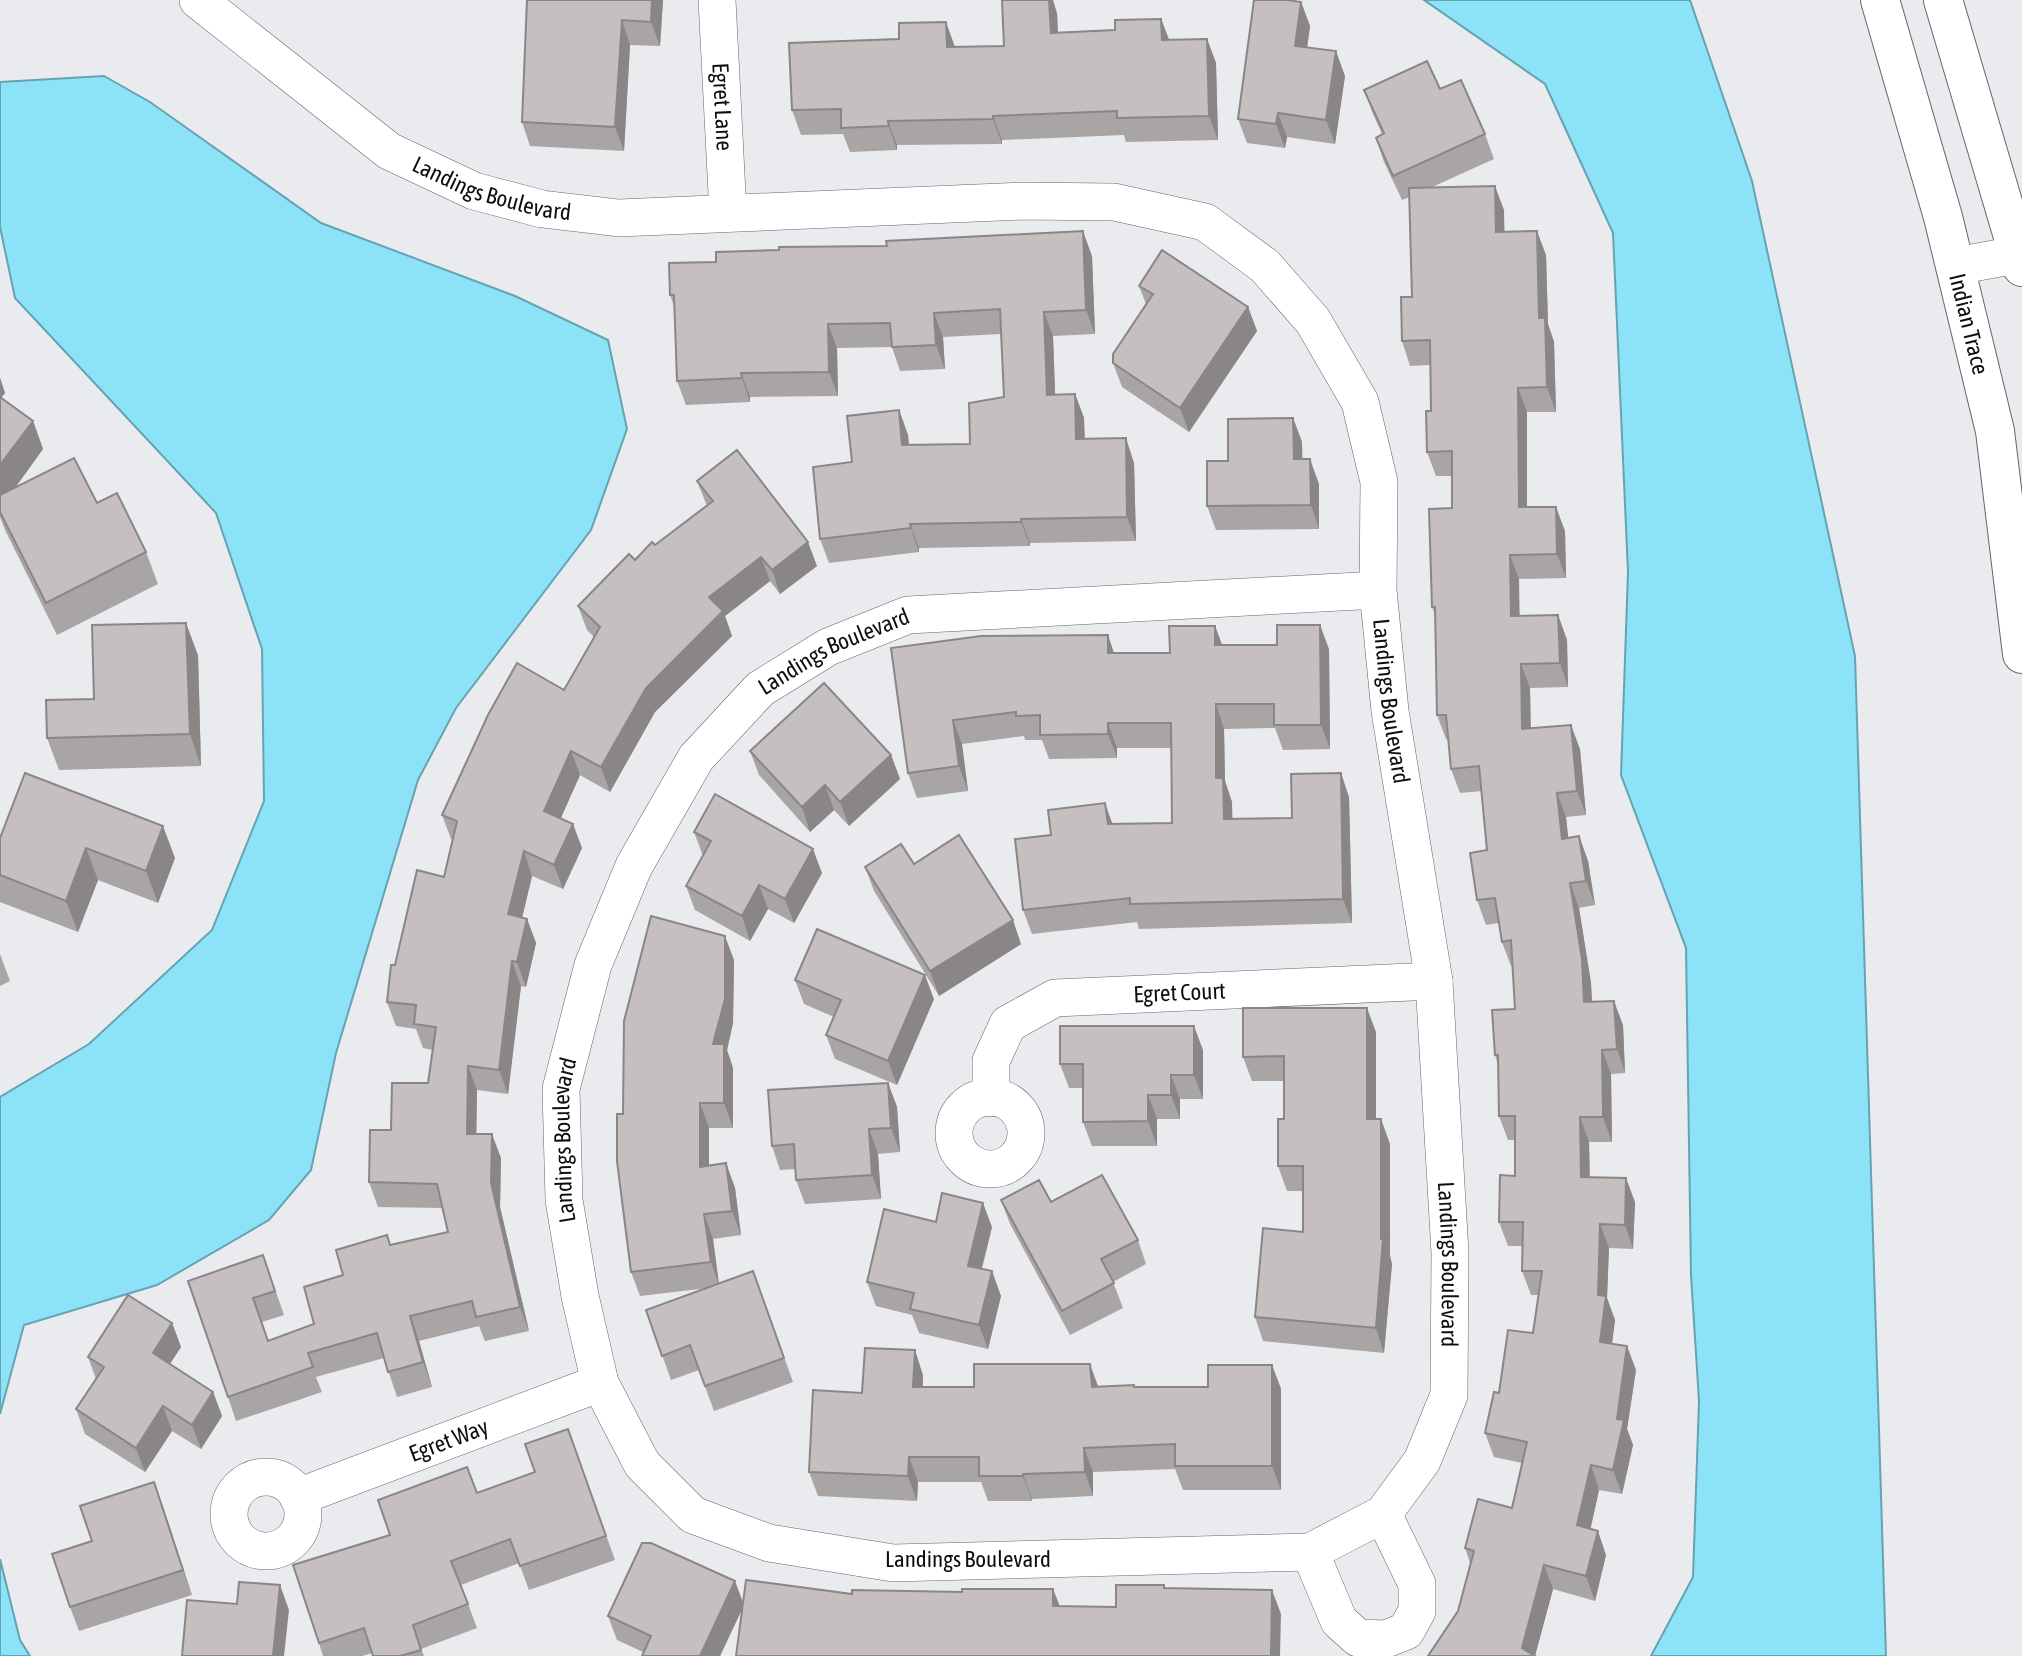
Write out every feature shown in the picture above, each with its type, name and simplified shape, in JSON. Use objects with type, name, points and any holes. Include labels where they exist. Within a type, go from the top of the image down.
[{"type":"main road","name":"Indian Trace","points":[[1881,0],[1956,266],[1995,431],[2022,654]]},
{"type":"main road","points":[[1943,0],[2021,257]]},
{"type":"street","name":"Landings Boulevard","points":[[198,0],[389,152],[474,191],[542,209],[619,218],[1022,201],[1114,202],[1205,222],[1265,266],[1313,321],[1360,402],[1380,482],[1378,590],[1390,711],[1434,981],[1450,1253],[1449,1395],[1422,1461],[1383,1514],[1310,1552],[893,1563],[769,1543],[693,1516],[642,1464],[600,1383],[580,1296],[564,1200],[561,1090],[593,965],[634,866],[696,758],[760,689],[828,647],[908,615],[1378,590]]},
{"type":"street","name":"Egret Lane","points":[[718,0],[728,213]]},
{"type":"street","points":[[1956,266],[2021,257]]},
{"type":"street","name":"Egret Court","points":[[991,1098],[991,1061],[1008,1024],[1055,998],[1434,981]]},
{"type":"street","name":"Egret Way","points":[[298,1497],[600,1383]]},
{"type":"street","points":[[1310,1552],[1339,1621],[1358,1638],[1386,1639],[1406,1631],[1418,1611],[1417,1584],[1383,1514]]},
{"type":"water","points":[[1424,0],[1690,0],[1752,181],[1855,656],[1886,1656],[1651,1656],[1693,1577],[1699,1401],[1691,1275],[1686,948],[1621,775],[1628,572],[1613,233],[1545,84]]},
{"type":"water","points":[[104,76],[150,102],[321,223],[515,296],[608,340],[627,429],[591,530],[456,708],[418,780],[336,1053],[311,1170],[269,1220],[157,1285],[24,1325],[0,1414],[0,1097],[89,1044],[212,930],[264,801],[262,649],[216,513],[15,298],[0,227],[0,82]]},
{"type":"water","points":[[0,1559],[20,1640],[30,1656],[0,1656]]},
{"type":"building","points":[[527,0],[652,0],[651,22],[622,20],[615,127],[522,122]]},
{"type":"building","points":[[1002,0],[1049,0],[1051,33],[1115,30],[1115,20],[1161,19],[1162,40],[1207,39],[1209,116],[1117,118],[1117,111],[993,116],[993,119],[888,121],[889,126],[841,128],[841,109],[792,110],[789,43],[899,39],[899,23],[946,22],[947,47],[1004,46]]},
{"type":"building","points":[[1254,0],[1301,2],[1295,46],[1336,51],[1326,120],[1278,113],[1276,124],[1238,119]]},
{"type":"building","points":[[1427,61],[1440,89],[1461,80],[1485,134],[1393,176],[1376,138],[1384,133],[1364,90]]},
{"type":"building","points":[[1495,186],[1496,232],[1537,231],[1539,318],[1545,318],[1547,387],[1518,388],[1519,507],[1556,507],[1557,554],[1510,555],[1511,616],[1558,615],[1560,663],[1521,664],[1522,729],[1571,725],[1577,791],[1557,793],[1562,839],[1579,836],[1586,881],[1570,883],[1582,959],[1584,1002],[1614,1001],[1617,1049],[1602,1050],[1603,1117],[1580,1117],[1581,1177],[1626,1178],[1625,1225],[1600,1224],[1598,1295],[1606,1296],[1600,1342],[1627,1346],[1617,1419],[1624,1420],[1613,1470],[1591,1465],[1577,1525],[1598,1531],[1586,1576],[1544,1565],[1522,1648],[1535,1656],[1428,1656],[1458,1611],[1474,1551],[1465,1548],[1478,1499],[1512,1508],[1527,1442],[1485,1433],[1494,1392],[1499,1393],[1508,1330],[1533,1333],[1542,1271],[1522,1271],[1523,1222],[1499,1222],[1500,1175],[1515,1176],[1515,1116],[1499,1116],[1498,1055],[1495,1055],[1492,1010],[1515,1009],[1511,940],[1502,942],[1495,898],[1477,900],[1470,853],[1487,850],[1479,766],[1451,769],[1446,715],[1437,715],[1435,607],[1432,607],[1429,509],[1452,508],[1452,451],[1427,452],[1426,411],[1431,411],[1430,340],[1402,341],[1401,297],[1412,297],[1409,188]]},
{"type":"building","points":[[1083,231],[1086,310],[1044,312],[1047,395],[1075,394],[1076,439],[1126,438],[1127,517],[910,524],[911,528],[820,539],[813,467],[852,462],[847,416],[899,410],[902,445],[970,444],[969,403],[1004,397],[1000,309],[934,313],[936,345],[892,347],[890,323],[828,324],[829,372],[741,373],[742,378],[677,381],[674,295],[670,295],[669,263],[716,262],[716,252],[779,250],[779,247],[887,246],[886,241]]},
{"type":"building","points":[[1162,250],[1248,307],[1180,408],[1113,363],[1113,354],[1153,294],[1139,286]]},
{"type":"building","points":[[0,397],[33,421],[0,465]]},
{"type":"building","points":[[1293,418],[1294,459],[1310,459],[1311,505],[1207,506],[1207,461],[1228,461],[1228,419]]},
{"type":"building","points":[[737,450],[808,542],[772,570],[761,557],[709,597],[723,611],[646,688],[601,767],[571,751],[544,811],[573,824],[554,865],[524,851],[508,914],[527,919],[517,962],[512,961],[499,1070],[468,1066],[467,1134],[492,1134],[491,1183],[520,1307],[476,1317],[472,1301],[410,1316],[423,1362],[388,1372],[377,1333],[308,1353],[313,1367],[228,1397],[188,1281],[263,1255],[275,1291],[253,1298],[268,1341],[314,1324],[304,1287],[343,1275],[336,1250],[387,1235],[390,1245],[448,1232],[437,1184],[369,1182],[370,1130],[391,1130],[392,1083],[428,1083],[436,1027],[414,1024],[416,1005],[387,1002],[391,965],[395,965],[417,870],[444,877],[457,821],[442,815],[488,715],[517,663],[564,690],[600,627],[578,606],[629,554],[635,560],[652,542],[655,545],[713,501],[697,481]]},
{"type":"building","points":[[74,458],[97,503],[117,493],[146,552],[46,603],[0,512],[0,495]]},
{"type":"building","points":[[186,623],[190,734],[47,738],[46,700],[94,699],[92,625]]},
{"type":"building","points":[[1277,625],[1320,625],[1321,725],[1274,725],[1274,704],[1216,704],[1216,778],[1223,778],[1224,819],[1292,818],[1291,774],[1341,773],[1343,899],[1130,904],[1130,898],[1023,910],[1015,839],[1051,835],[1048,810],[1105,803],[1108,824],[1172,823],[1171,723],[1108,723],[1108,734],[1040,735],[1040,715],[1016,716],[1016,712],[953,720],[959,766],[908,773],[891,648],[981,636],[1108,635],[1108,653],[1170,653],[1169,626],[1215,626],[1215,645],[1277,645]]},
{"type":"building","points":[[824,683],[891,755],[840,802],[825,785],[802,807],[750,751]]},
{"type":"building","points":[[25,773],[163,826],[146,871],[86,848],[66,901],[0,875],[0,838]]},
{"type":"building","points":[[715,794],[813,849],[785,899],[759,885],[742,916],[686,886],[711,841],[694,832]]},
{"type":"building","points":[[959,835],[1013,920],[930,971],[865,867],[901,844],[914,864]]},
{"type":"building","points":[[651,916],[725,936],[725,999],[713,1044],[724,1044],[724,1103],[700,1103],[700,1167],[726,1163],[732,1211],[704,1214],[711,1262],[631,1272],[617,1161],[617,1114],[623,1114],[624,1021]]},
{"type":"building","points":[[817,929],[925,975],[888,1061],[826,1035],[841,1000],[795,980]]},
{"type":"building","points":[[1243,1008],[1367,1008],[1367,1119],[1381,1119],[1383,1239],[1376,1328],[1255,1317],[1263,1228],[1303,1232],[1303,1166],[1278,1166],[1278,1119],[1284,1119],[1284,1056],[1243,1057]]},
{"type":"building","points":[[1060,1026],[1194,1026],[1194,1075],[1171,1075],[1171,1095],[1148,1095],[1148,1121],[1083,1122],[1083,1064],[1060,1064]]},
{"type":"building","points":[[888,1083],[891,1128],[869,1129],[872,1175],[796,1180],[794,1144],[772,1146],[768,1090]]},
{"type":"building","points":[[1102,1175],[1138,1240],[1101,1259],[1114,1283],[1062,1311],[1001,1200],[1039,1180],[1051,1202]]},
{"type":"building","points":[[942,1193],[983,1203],[968,1266],[992,1271],[979,1325],[910,1309],[914,1293],[867,1282],[884,1209],[936,1222]]},
{"type":"building","points":[[753,1271],[784,1358],[705,1386],[690,1345],[662,1356],[646,1310]]},
{"type":"building","points":[[128,1295],[172,1323],[153,1353],[213,1392],[192,1425],[163,1406],[136,1448],[76,1409],[104,1367],[88,1357]]},
{"type":"building","points":[[865,1348],[915,1350],[913,1387],[974,1387],[974,1364],[1090,1364],[1092,1387],[1208,1387],[1208,1365],[1272,1365],[1272,1466],[1175,1466],[1175,1444],[1084,1448],[1085,1472],[979,1476],[979,1457],[909,1457],[908,1476],[809,1472],[813,1390],[862,1393]]},
{"type":"building","points":[[568,1429],[606,1536],[520,1566],[510,1539],[451,1561],[468,1604],[413,1625],[421,1650],[400,1656],[373,1656],[364,1628],[319,1643],[293,1565],[390,1535],[378,1500],[467,1467],[477,1493],[535,1472],[525,1444]]},
{"type":"building","points":[[154,1482],[183,1570],[70,1607],[52,1554],[92,1541],[80,1506]]},
{"type":"building","points":[[642,1543],[651,1543],[735,1581],[700,1656],[642,1656],[651,1636],[608,1616]]},
{"type":"building","points":[[746,1580],[852,1594],[852,1590],[962,1592],[962,1589],[1053,1589],[1053,1606],[1116,1607],[1116,1585],[1272,1590],[1271,1656],[736,1656]]},
{"type":"building","points":[[239,1582],[280,1585],[273,1656],[182,1656],[187,1600],[237,1604]]}]
